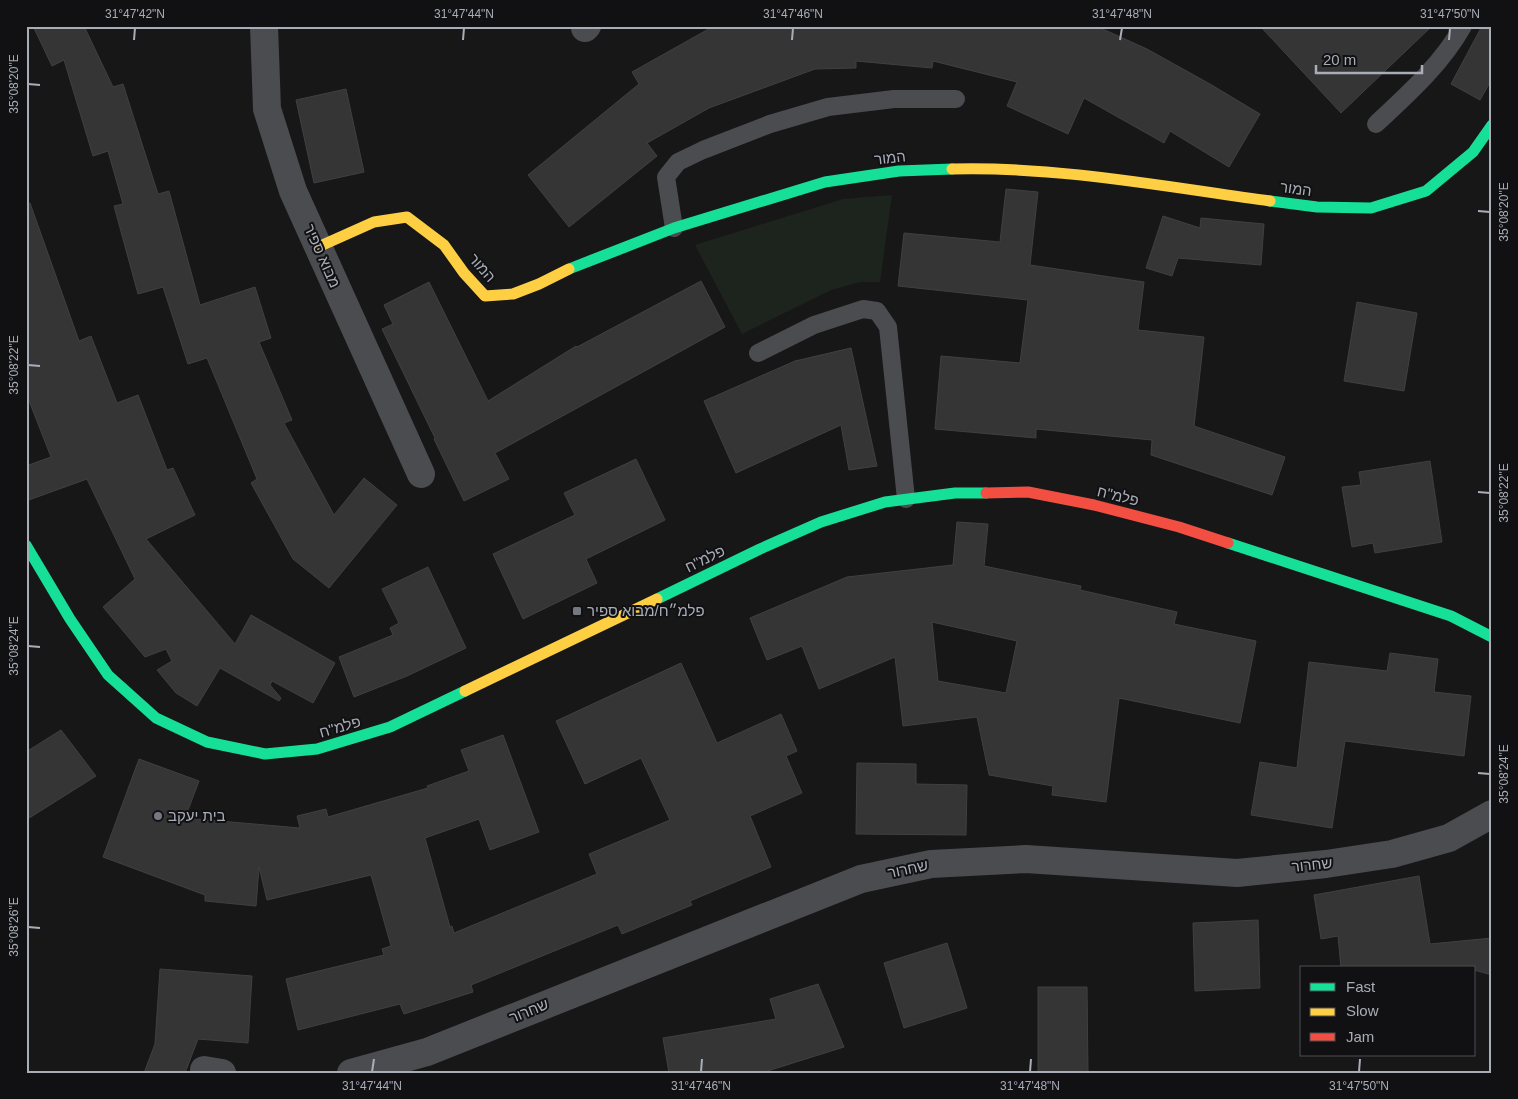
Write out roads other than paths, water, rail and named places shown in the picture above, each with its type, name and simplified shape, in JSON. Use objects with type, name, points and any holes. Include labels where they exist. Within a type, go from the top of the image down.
[{"type":"street","name":"מבוא ספיר","points":[[264,26],[268,109],[293,191],[422,474]]},
{"type":"street","name":"המור","points":[[318,247],[374,222],[407,217],[444,245],[464,273],[485,296],[513,294],[539,284],[576,265],[674,228],[825,182],[899,171],[978,168],[1093,177],[1317,207],[1370,208],[1426,191],[1473,152],[1492,125]]},
{"type":"street","name":"פלמ\"ח","points":[[26,545],[70,619],[108,675],[156,718],[207,742],[265,754],[318,749],[390,727],[760,549],[821,522],[885,502],[955,492],[1028,492],[1094,505],[1179,527],[1451,616],[1492,637]]},
{"type":"street","name":"שחרור","points":[[351,1073],[426,1052],[861,879],[931,864],[1026,859],[1237,873],[1326,864],[1392,854],[1449,838],[1492,814]]},
{"type":"lane","points":[[1376,124],[1423,80],[1454,42],[1463,26]]},
{"type":"lane","points":[[674,228],[666,177],[678,162],[770,124],[828,107],[894,99],[956,99]]},
{"type":"lane","points":[[758,353],[814,326],[863,309],[877,311],[888,328],[906,499]]},
{"type":"place","name":"פלמ״ח/מבוא ספיר","points":[[577,611]]},
{"type":"place","name":"בית יעקב","points":[[158,816]]}]
